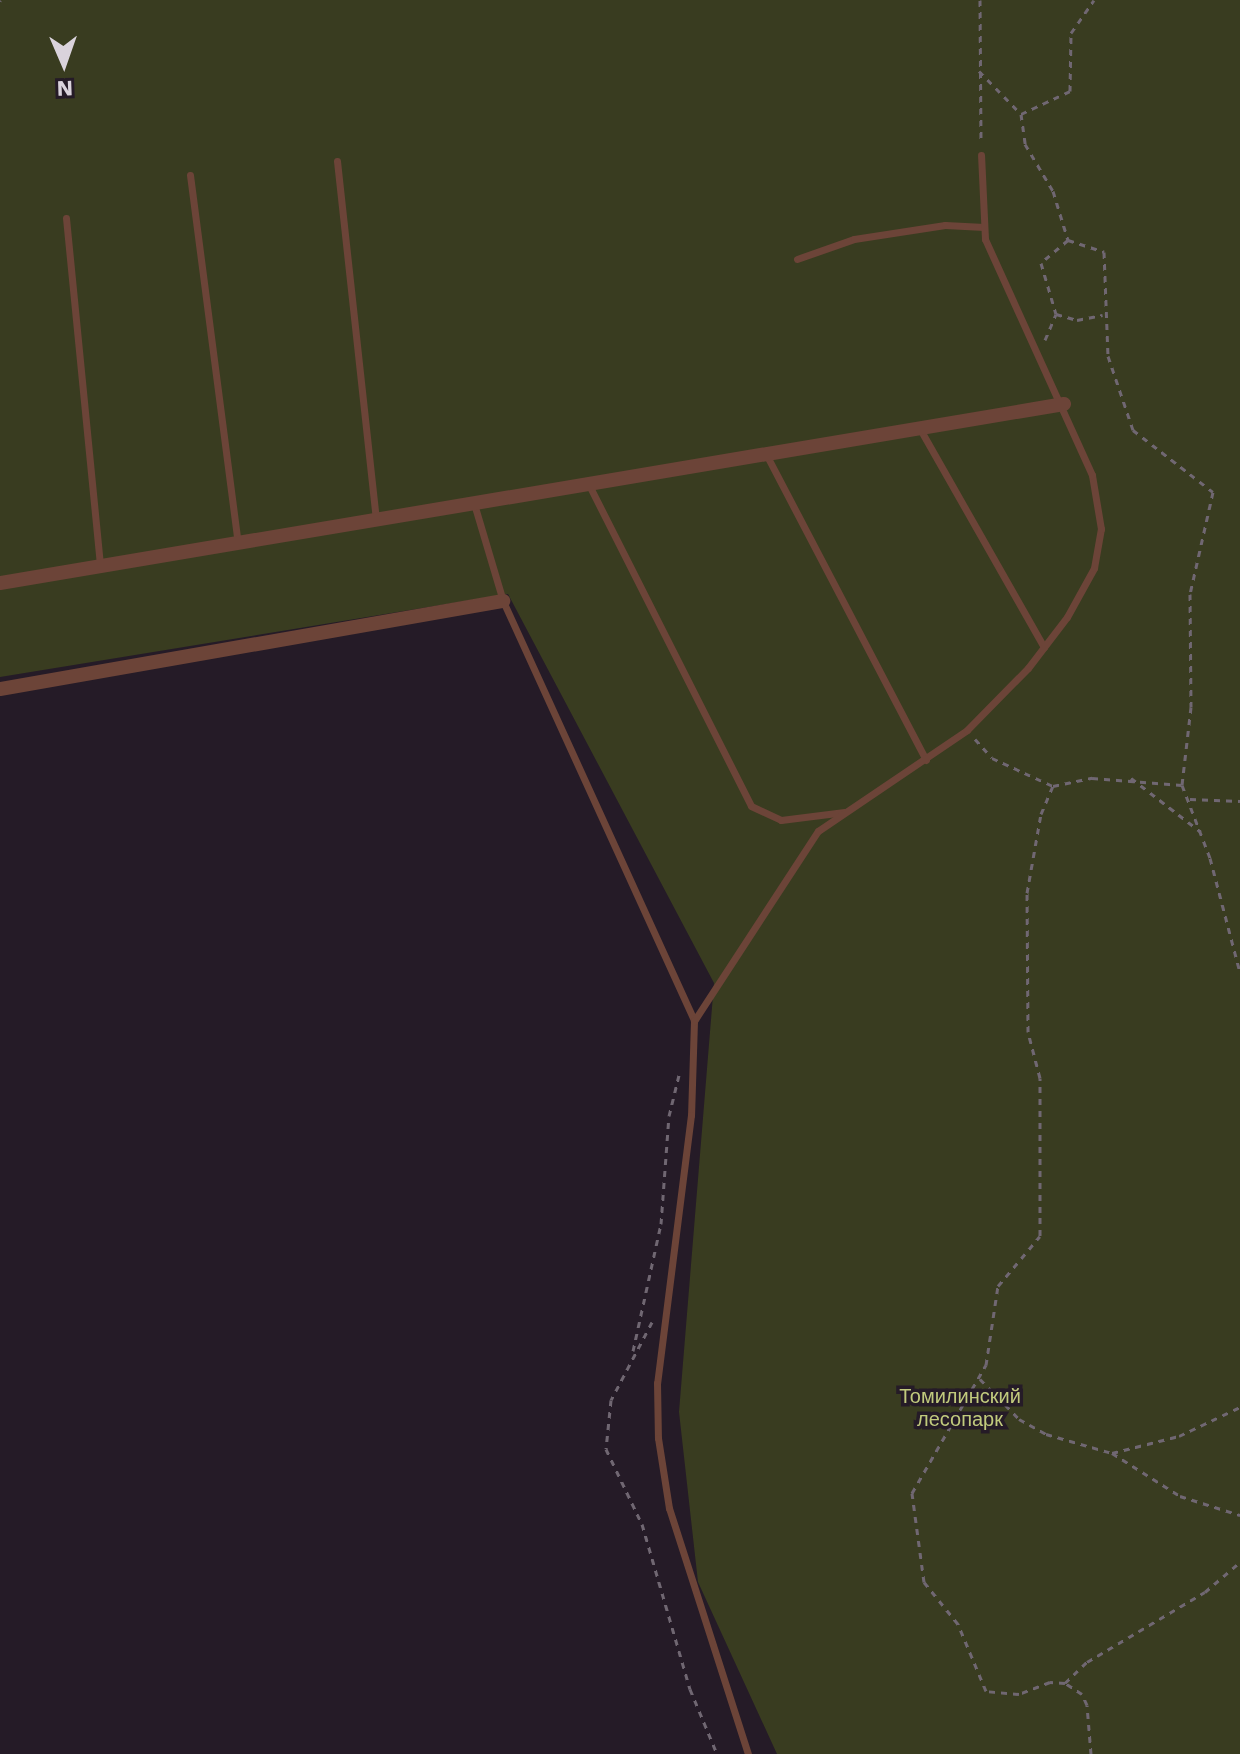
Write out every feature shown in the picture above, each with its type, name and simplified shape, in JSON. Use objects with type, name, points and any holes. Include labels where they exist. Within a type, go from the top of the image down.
[{"type":"street","points":[[0,583],[475,507],[1064,404]]},
{"type":"street","points":[[0,689],[503,601]]},
{"type":"lane","points":[[694,1021],[818,831],[967,730],[1044,647],[1094,568],[1101,529],[1092,475],[1064,404],[985,239],[981,155]]},
{"type":"lane","points":[[337,161],[376,523]]},
{"type":"lane","points":[[190,175],[238,545]]},
{"type":"lane","points":[[66,218],[100,567]]},
{"type":"lane","points":[[797,259],[854,239],[945,225],[984,227]]},
{"type":"lane","points":[[920,429],[1044,647]]},
{"type":"lane","points":[[767,456],[926,760]]},
{"type":"lane","points":[[590,487],[751,806],[781,820],[847,812]]},
{"type":"lane","points":[[475,507],[503,601],[694,1021],[678,1237],[665,1300],[657,1383],[669,1508],[748,1754]]},
{"type":"path","points":[[980,0],[981,155]]},
{"type":"path","points":[[1021,114],[1070,91],[1071,33],[1094,0]]},
{"type":"path","points":[[979,71],[1021,114],[1025,144],[1053,191],[1068,240]]},
{"type":"path","points":[[1040,353],[1056,314],[1041,263],[1068,240]]},
{"type":"path","points":[[1068,240],[1104,252],[1104,315],[1108,356],[1133,430],[1213,492],[1190,594],[1191,707],[1182,785],[1201,832],[1240,972]]},
{"type":"path","points":[[1056,314],[1077,320],[1104,315]]},
{"type":"path","points":[[967,730],[992,758],[1053,786],[1092,778],[1131,778],[1182,785]]},
{"type":"path","points":[[1131,778],[1201,832]]},
{"type":"path","points":[[1053,786],[1030,857],[1027,893],[1028,1032],[1040,1078],[1040,1236],[998,1286],[991,1347],[980,1379],[912,1493],[924,1582],[958,1624],[986,1691],[1019,1694],[1050,1682],[1065,1683],[1082,1694],[1087,1705],[1091,1754]]},
{"type":"path","points":[[1190,799],[1240,801]]},
{"type":"path","points":[[632,1355],[661,1224],[669,1116],[678,1078],[692,1050]]},
{"type":"path","points":[[665,1300],[632,1355],[605,1418],[606,1449],[642,1524],[690,1689],[717,1754]]},
{"type":"path","points":[[980,1379],[1033,1427],[1086,1449],[1112,1453],[1179,1436],[1240,1407]]},
{"type":"path","points":[[1112,1453],[1180,1496],[1240,1515]]},
{"type":"path","points":[[1065,1683],[1087,1662],[1205,1592],[1240,1562]]},
{"type":"green space","name":"Томилинский лесопарк","points":[[0,0],[1240,0],[1240,1754],[777,1754],[698,1582],[679,1412],[714,983],[508,594],[0,677]]}]
